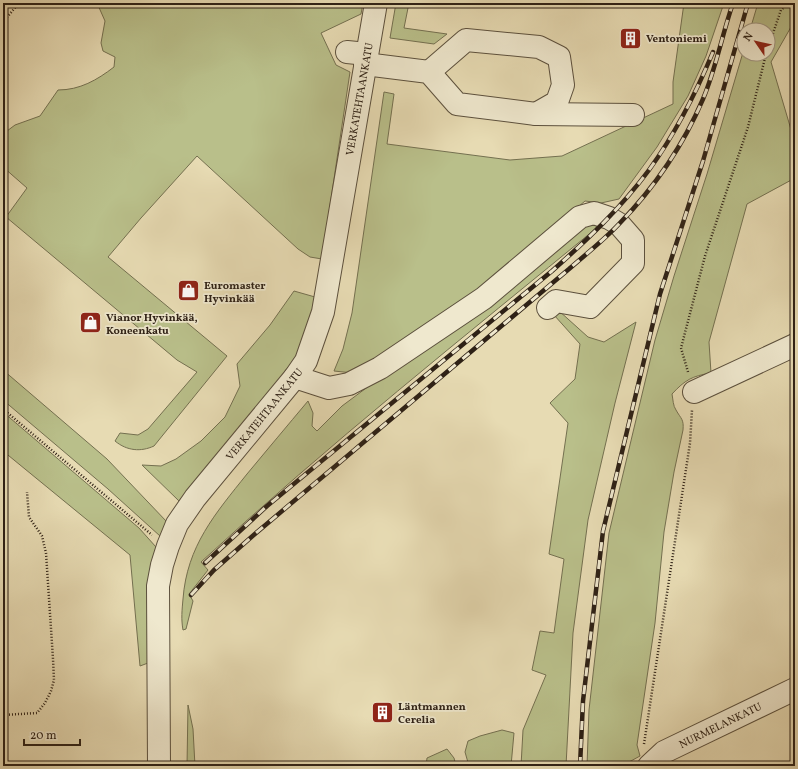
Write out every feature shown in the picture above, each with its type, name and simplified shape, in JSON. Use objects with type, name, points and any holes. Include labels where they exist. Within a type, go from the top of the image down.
[{"type":"street","name":"VERKATEHTAANKATU","points":[[159,766],[158,586],[162,565],[168,546],[178,524],[195,498],[295,377],[306,361],[323,312],[360,57],[376,3]]},
{"type":"street","points":[[429,72],[466,40],[539,47],[559,57],[563,85],[557,102],[536,114]]},
{"type":"street","points":[[360,57],[429,72],[457,104],[536,114],[633,114]]},
{"type":"street","points":[[295,377],[328,388],[349,384],[380,368],[484,298],[580,217],[594,213],[609,218],[619,224],[633,240],[633,263],[590,306],[556,301],[548,308]]},
{"type":"street","points":[[694,392],[795,345]]},
{"type":"street","name":"NURMELANKATU","points":[[647,756],[664,752],[795,689]]},
{"type":"path","points":[[3,22],[19,3]]},
{"type":"path","points":[[776,25],[781,10],[788,3]]},
{"type":"path","points":[[647,756],[645,732],[690,443],[694,392],[681,348],[705,256],[748,127],[764,62]]},
{"type":"path","points":[[3,409],[156,539],[168,546]]},
{"type":"path","points":[[3,715],[37,713],[45,703],[51,691],[54,680],[54,659],[46,553],[42,536],[29,517],[27,492]]},
{"type":"green space","points":[[97,3],[363,3],[361,14],[321,33],[336,65],[350,72],[322,259],[310,257],[298,249],[197,156],[108,257],[227,356],[154,446],[139,450],[129,449],[115,441],[120,433],[138,435],[148,429],[197,372],[177,360],[6,217],[27,188],[3,167],[3,134],[15,125],[40,116],[58,90],[66,90],[81,86],[101,76],[114,67],[115,57],[103,51],[101,43],[105,21]]},
{"type":"green space","points":[[396,3],[409,3],[404,28],[447,34],[434,44],[390,38]]},
{"type":"green space","points":[[684,3],[724,3],[706,56],[688,96],[657,147],[619,199],[601,203],[585,201],[437,325],[353,373],[334,371],[343,349],[352,313],[384,92],[394,94],[387,144],[510,160],[562,156],[673,104],[673,82]]},
{"type":"green space","points":[[758,3],[795,3],[795,20],[776,53],[776,22],[752,22]]},
{"type":"green space","points":[[740,62],[771,62],[795,143],[795,178],[747,204],[709,342],[711,373],[689,379],[672,394],[674,407],[683,421],[683,430],[664,532],[655,623],[637,745],[640,756],[629,762],[627,766],[587,766],[589,710],[609,533],[655,340]]},
{"type":"green space","points":[[589,225],[599,226],[298,475],[201,562],[208,570],[189,594],[193,601],[186,629],[183,630],[182,611],[186,580],[190,563],[204,532],[235,489],[308,401],[313,413],[312,426],[317,431],[342,406],[579,230]]},
{"type":"green space","points":[[294,291],[315,297],[313,314],[300,350],[283,375],[179,501],[142,465],[161,466],[176,459],[201,441],[225,417],[240,386],[237,364],[270,325]]},
{"type":"green space","points":[[558,310],[588,337],[604,342],[636,322],[615,403],[588,520],[573,633],[566,766],[521,766],[523,730],[546,675],[532,670],[540,631],[554,633],[564,559],[549,554],[568,423],[550,403],[575,379],[580,344],[554,315]]},
{"type":"green space","points":[[3,370],[107,459],[167,522],[160,536],[108,489],[3,400]]},
{"type":"green space","points":[[3,412],[139,528],[156,547],[151,567],[148,663],[140,666],[130,555],[3,451]]},
{"type":"green space","points":[[188,705],[193,729],[195,766],[187,766]]},
{"type":"green space","points":[[502,730],[514,733],[511,766],[469,766],[465,752],[468,741]]},
{"type":"green space","points":[[447,749],[454,758],[456,766],[426,766],[427,758]]},
{"type":"railway","points":[[191,595],[214,570],[256,533],[569,269],[607,236],[632,210],[667,166],[695,116],[712,75],[733,3]]},
{"type":"railway","points":[[580,766],[583,701],[603,531],[660,294],[703,161],[748,3]]},
{"type":"railway","points":[[205,563],[267,506],[552,271],[603,223],[638,184],[659,156],[684,113],[713,52]]},
{"type":"place","name":"Ventoniemi","points":[[631,38]]},
{"type":"place","name":"Euromaster Hyvinkää","points":[[189,291]]},
{"type":"place","name":"Vianor Hyvinkää, Koneenkatu","points":[[90,323]]},
{"type":"place","name":"Läntmannen Cerelia","points":[[383,712]]}]
